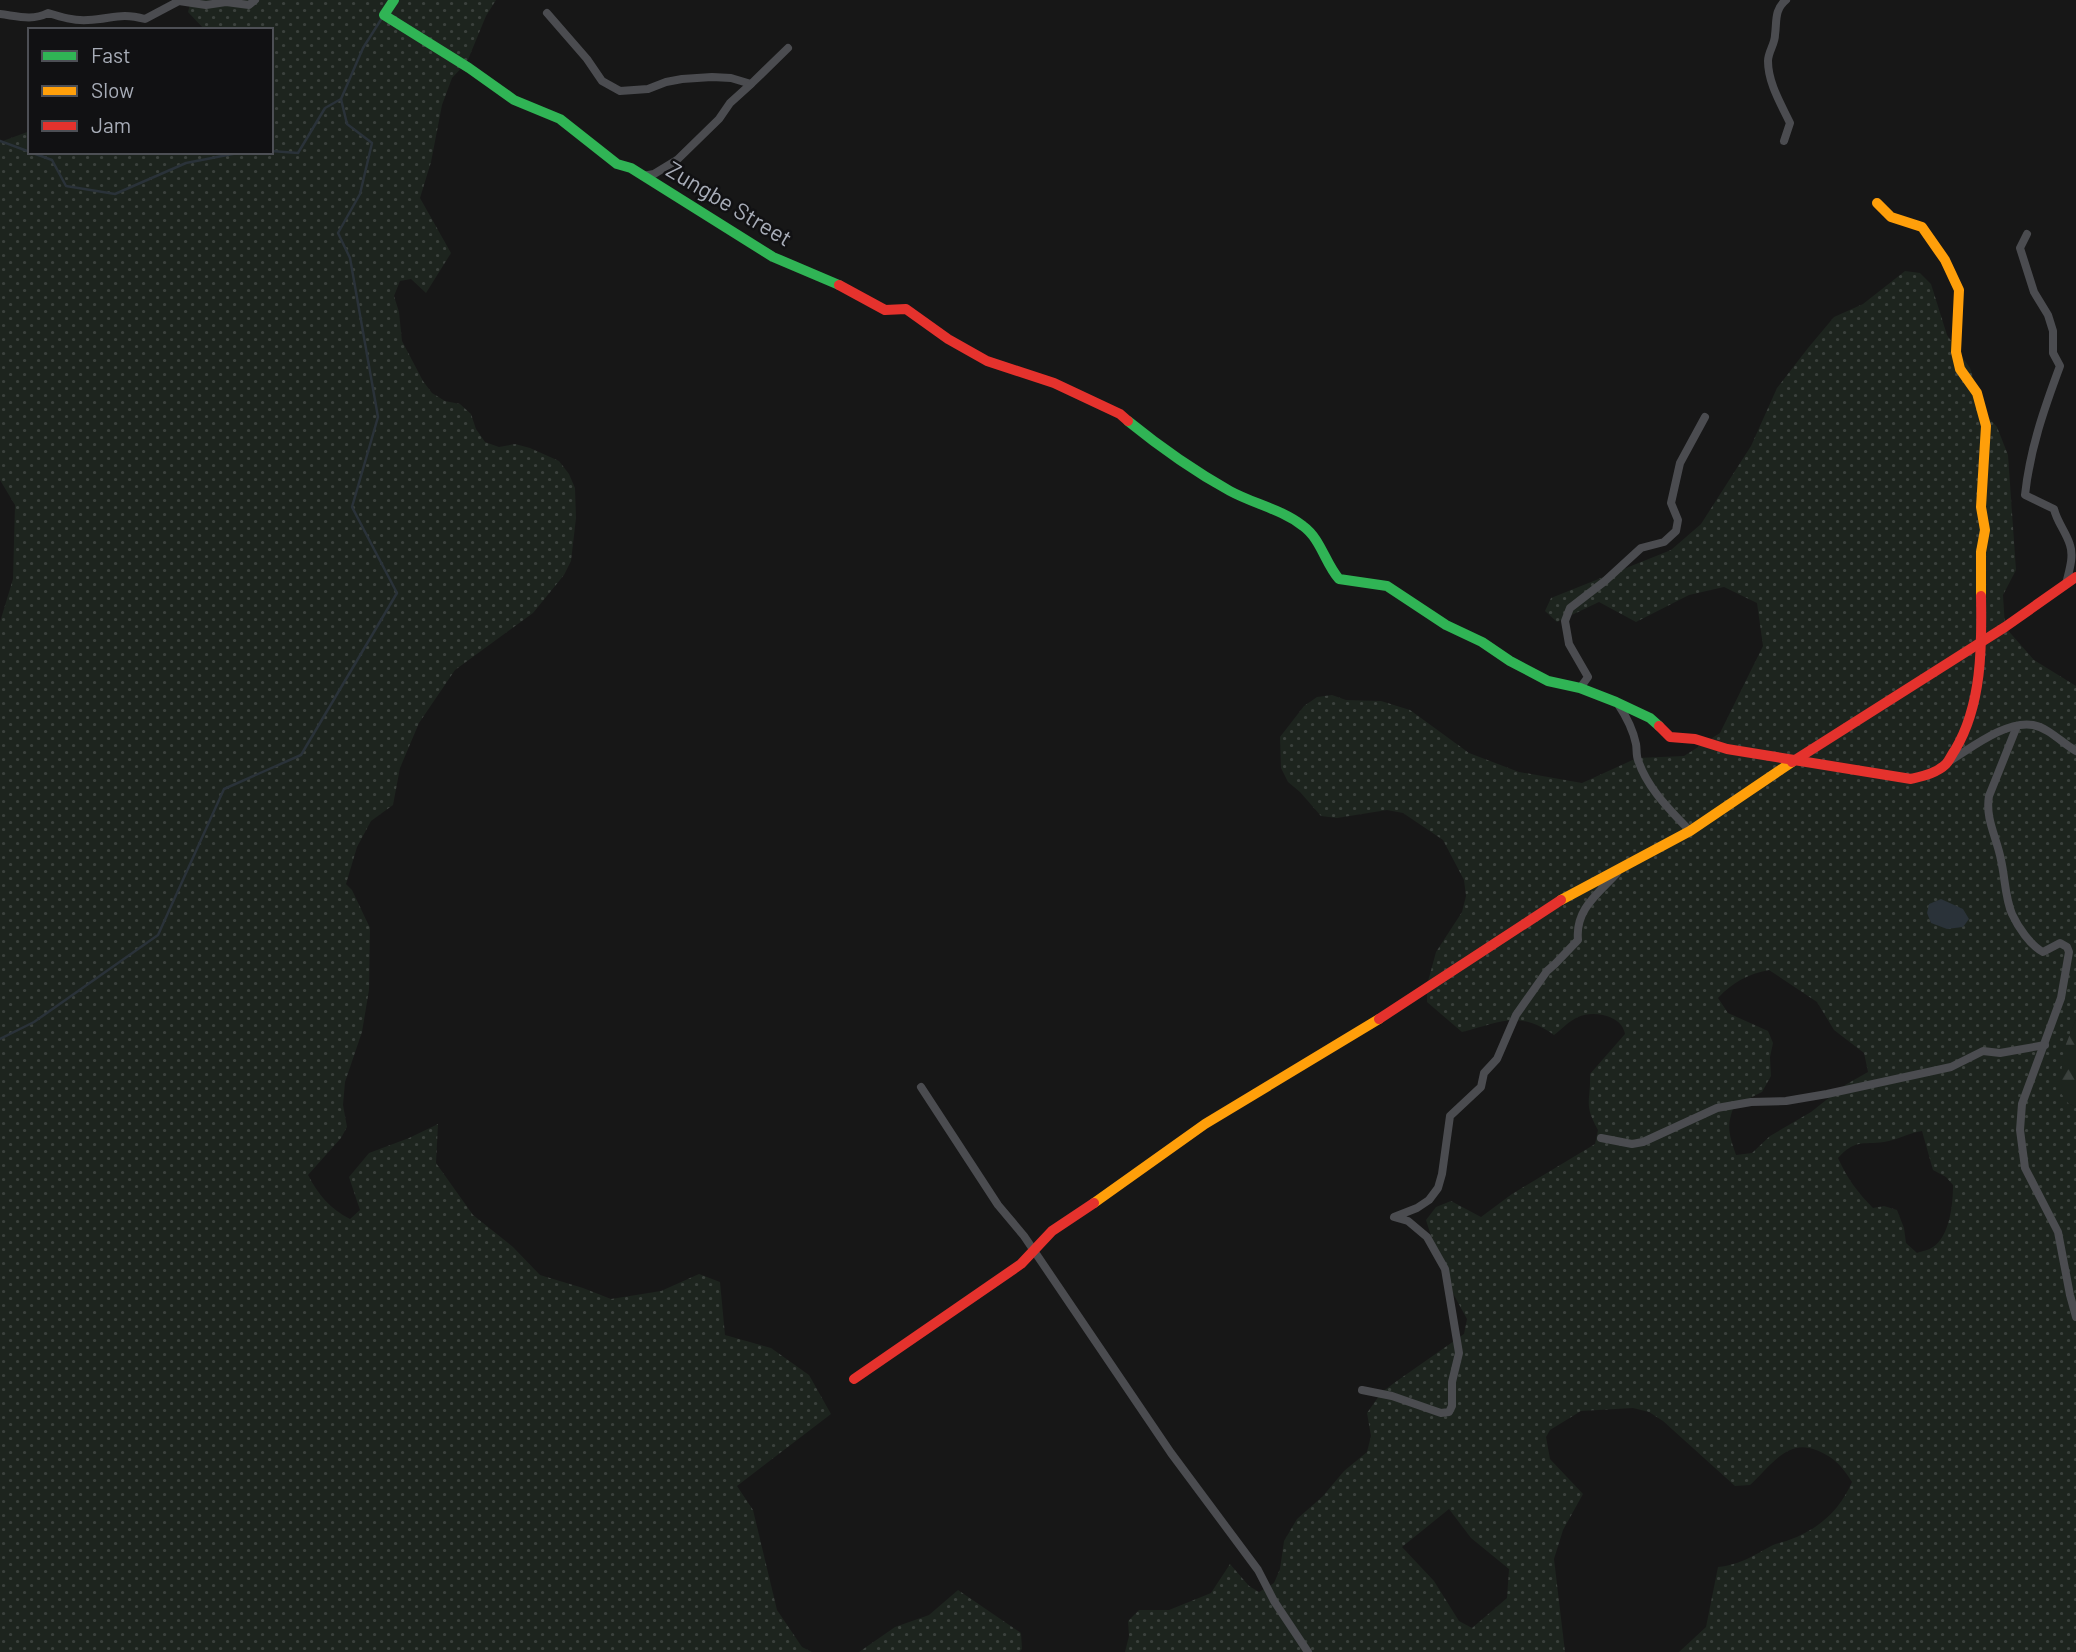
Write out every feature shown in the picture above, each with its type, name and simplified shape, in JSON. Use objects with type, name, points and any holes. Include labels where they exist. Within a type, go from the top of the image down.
[{"type":"street","points":[[0,14],[29,18],[48,13],[86,20],[124,14],[145,19],[179,1],[206,5],[226,2],[249,5],[255,0]]},
{"type":"street","name":"Zungbe Street","points":[[394,0],[384,15],[469,68],[514,100],[559,120],[617,164],[631,168],[773,257],[885,310],[906,309],[947,339],[987,361],[1054,383],[1120,414],[1157,444],[1230,491],[1269,506],[1304,526],[1317,541],[1339,579],[1387,586],[1446,625],[1482,642],[1548,681],[1580,688],[1616,702],[1650,719],[1670,737],[1695,739],[1727,749],[1793,761],[1911,779],[1928,775],[1946,764]]},
{"type":"street","points":[[1784,141],[1790,123],[1776,94],[1767,60],[1775,37],[1779,6],[1786,0]]},
{"type":"street","points":[[547,13],[587,59],[601,81],[620,91],[648,89],[682,79],[731,78],[751,84]]},
{"type":"street","points":[[643,176],[654,174],[677,160],[719,120],[730,103],[788,48]]},
{"type":"street","points":[[1877,203],[1891,217],[1922,227],[1935,243],[1959,290],[1960,333],[1956,352],[1960,369],[1977,393],[1986,426],[1981,508],[1985,530],[1981,552],[1982,641],[1968,730],[1946,764]]},
{"type":"street","points":[[854,1379],[1021,1264],[1032,1249],[1073,1215],[1090,1206],[1205,1124],[1357,1034],[1555,903],[1690,831],[1793,761],[2005,627],[2071,580],[2071,545],[2054,509],[2025,495],[2036,432],[2060,366],[2053,353],[2053,331],[2048,316],[2035,292],[2020,248],[2027,234]]},
{"type":"street","points":[[1580,688],[1588,677],[1569,644],[1565,621],[1570,608],[1641,548],[1664,542],[1676,531],[1678,520],[1671,503],[1680,463],[1705,417]]},
{"type":"street","points":[[1616,702],[1628,718],[1636,743],[1637,758],[1645,777],[1664,804],[1690,831]]},
{"type":"street","points":[[1946,764],[1983,740],[2017,726],[2033,725],[2049,732],[2076,751]]},
{"type":"street","points":[[2017,726],[1992,787],[1988,805],[1993,834],[2001,857],[2011,911],[2021,928],[2038,950],[2043,952],[2060,943],[2067,947],[2069,953],[2061,998],[2022,1104],[2021,1150],[2025,1168],[2036,1193],[2059,1232],[2076,1317]]},
{"type":"street","points":[[1362,1390],[1392,1396],[1441,1413],[1449,1412],[1452,1406],[1452,1382],[1458,1353],[1445,1269],[1427,1237],[1408,1221],[1394,1217],[1417,1209],[1437,1188],[1442,1174],[1450,1116],[1481,1087],[1484,1073],[1497,1059],[1516,1015],[1547,971],[1578,940],[1577,926],[1582,912],[1621,868]]},
{"type":"street","points":[[1601,1138],[1632,1144],[1643,1142],[1717,1108],[1828,1094],[1951,1068],[1983,1051],[2000,1053],[2045,1045]]},
{"type":"street","points":[[921,1087],[998,1205],[1024,1236],[1171,1453],[1258,1570],[1274,1601],[1308,1652]]},
{"type":"green space","points":[[191,0],[496,0],[486,16],[467,62],[452,78],[442,105],[431,162],[420,198],[451,253],[426,293],[411,279],[400,281],[394,296],[399,312],[402,341],[432,393],[445,401],[460,404],[471,414],[476,429],[485,442],[499,447],[515,444],[559,461],[575,488],[576,518],[571,561],[564,575],[533,613],[455,670],[419,723],[400,768],[393,805],[371,821],[357,847],[346,884],[352,890],[370,928],[369,990],[362,1032],[345,1082],[343,1105],[347,1127],[341,1138],[308,1175],[325,1200],[336,1211],[350,1219],[360,1210],[349,1177],[369,1153],[438,1124],[436,1163],[473,1215],[513,1247],[540,1275],[611,1299],[661,1291],[699,1274],[720,1282],[725,1335],[771,1348],[809,1375],[831,1414],[737,1486],[753,1510],[777,1610],[802,1647],[812,1652],[0,1652],[0,622],[13,579],[15,505],[0,480],[0,142],[28,132],[28,154],[273,154],[273,28],[203,28],[188,12]]},
{"type":"green space","points":[[1905,271],[1920,273],[1931,284],[1947,335],[1970,368],[1986,415],[1997,427],[2008,455],[2016,570],[2003,595],[2005,627],[2034,660],[2076,686],[2076,1019],[2066,1044],[2068,1103],[2076,1107],[2076,1652],[1679,1652],[1706,1627],[1718,1567],[1741,1562],[1810,1530],[1827,1518],[1841,1502],[1852,1482],[1833,1459],[1806,1447],[1796,1448],[1780,1456],[1750,1485],[1735,1486],[1663,1421],[1649,1412],[1633,1408],[1581,1411],[1550,1430],[1546,1437],[1550,1459],[1583,1494],[1563,1530],[1554,1559],[1565,1652],[1125,1652],[1129,1636],[1128,1621],[1139,1610],[1169,1610],[1211,1593],[1230,1564],[1249,1586],[1259,1592],[1274,1583],[1280,1569],[1284,1541],[1297,1519],[1323,1496],[1344,1471],[1367,1452],[1371,1436],[1367,1413],[1381,1393],[1464,1334],[1467,1319],[1444,1277],[1426,1220],[1436,1207],[1451,1201],[1481,1217],[1512,1194],[1595,1144],[1598,1130],[1589,1108],[1590,1074],[1625,1034],[1613,1018],[1599,1014],[1575,1019],[1554,1035],[1541,1027],[1519,1020],[1499,1022],[1462,1032],[1427,1002],[1427,985],[1436,952],[1462,912],[1466,896],[1464,880],[1443,840],[1403,813],[1387,810],[1337,818],[1321,816],[1288,782],[1281,768],[1280,737],[1304,706],[1317,697],[1332,695],[1346,700],[1381,701],[1410,710],[1469,753],[1519,772],[1582,783],[1637,758],[1684,756],[1720,733],[1763,646],[1757,603],[1724,587],[1689,595],[1636,622],[1599,602],[1557,622],[1545,611],[1551,598],[1671,550],[1701,524],[1751,446],[1777,388],[1834,317],[1863,304]],"holes":[[[1769,970],[1817,1002],[1834,1030],[1864,1053],[1868,1072],[1845,1085],[1811,1112],[1770,1136],[1752,1153],[1736,1155],[1729,1130],[1734,1106],[1762,1092],[1771,1076],[1770,1057],[1773,1043],[1768,1031],[1728,1013],[1718,998],[1741,980]],[[1922,1131],[1933,1170],[1946,1177],[1953,1185],[1947,1228],[1939,1242],[1917,1253],[1906,1243],[1897,1210],[1884,1206],[1873,1208],[1853,1185],[1838,1158],[1854,1145],[1889,1141]],[[1449,1509],[1471,1538],[1509,1569],[1507,1598],[1472,1628],[1459,1621],[1434,1581],[1402,1547]]]},
{"type":"green space","points":[[2076,1019],[2076,1107],[2068,1103],[2058,1089],[2066,1044]]},
{"type":"green space","points":[[958,1590],[1021,1633],[1022,1649],[1019,1652],[859,1652],[895,1627],[929,1615]]},
{"type":"shaded area","points":[[1941,899],[1963,909],[1969,919],[1963,927],[1947,929],[1931,923],[1927,913],[1929,904]]},
{"type":"waterway","points":[[0,1039],[34,1022],[158,935],[224,789],[301,755],[397,593],[352,507],[378,417],[350,258],[338,233],[360,194],[372,143],[347,124],[341,99],[363,48],[382,18]]},
{"type":"waterway","points":[[273,151],[298,153],[325,108],[341,99]]},
{"type":"waterway","points":[[0,141],[28,151]]},
{"type":"waterway","points":[[36,154],[52,160],[66,186],[115,194],[186,163],[233,154]]},
{"type":"traffic: fast","points":[[394,0],[384,15],[469,68],[514,100],[560,119],[617,164],[631,168],[773,257],[839,285]]},
{"type":"traffic: fast","points":[[1128,421],[1217,483],[1239,496],[1286,515],[1303,526],[1319,544],[1339,579],[1387,586],[1446,625],[1482,642],[1510,661],[1548,681],[1580,688],[1616,702],[1650,718],[1659,726]]},
{"type":"traffic: slow","points":[[1877,203],[1891,217],[1922,227],[1945,260],[1959,290],[1956,352],[1960,369],[1977,393],[1986,426],[1981,507],[1985,530],[1981,552],[1981,596]]},
{"type":"traffic: slow","points":[[1561,900],[1690,831],[1792,762]]},
{"type":"traffic: slow","points":[[1094,1203],[1205,1124],[1379,1019]]},
{"type":"traffic: jam","points":[[839,285],[885,310],[906,309],[948,339],[987,361],[1054,383],[1120,414],[1128,421]]},
{"type":"traffic: jam","points":[[1792,762],[2005,627],[2076,577]]},
{"type":"traffic: jam","points":[[1659,726],[1670,737],[1695,739],[1727,749],[1911,779],[1930,774],[1948,761],[1971,714],[1979,675],[1981,596]]},
{"type":"traffic: jam","points":[[1379,1019],[1561,900]]},
{"type":"traffic: jam","points":[[854,1379],[1021,1264],[1052,1231],[1094,1203]]}]
